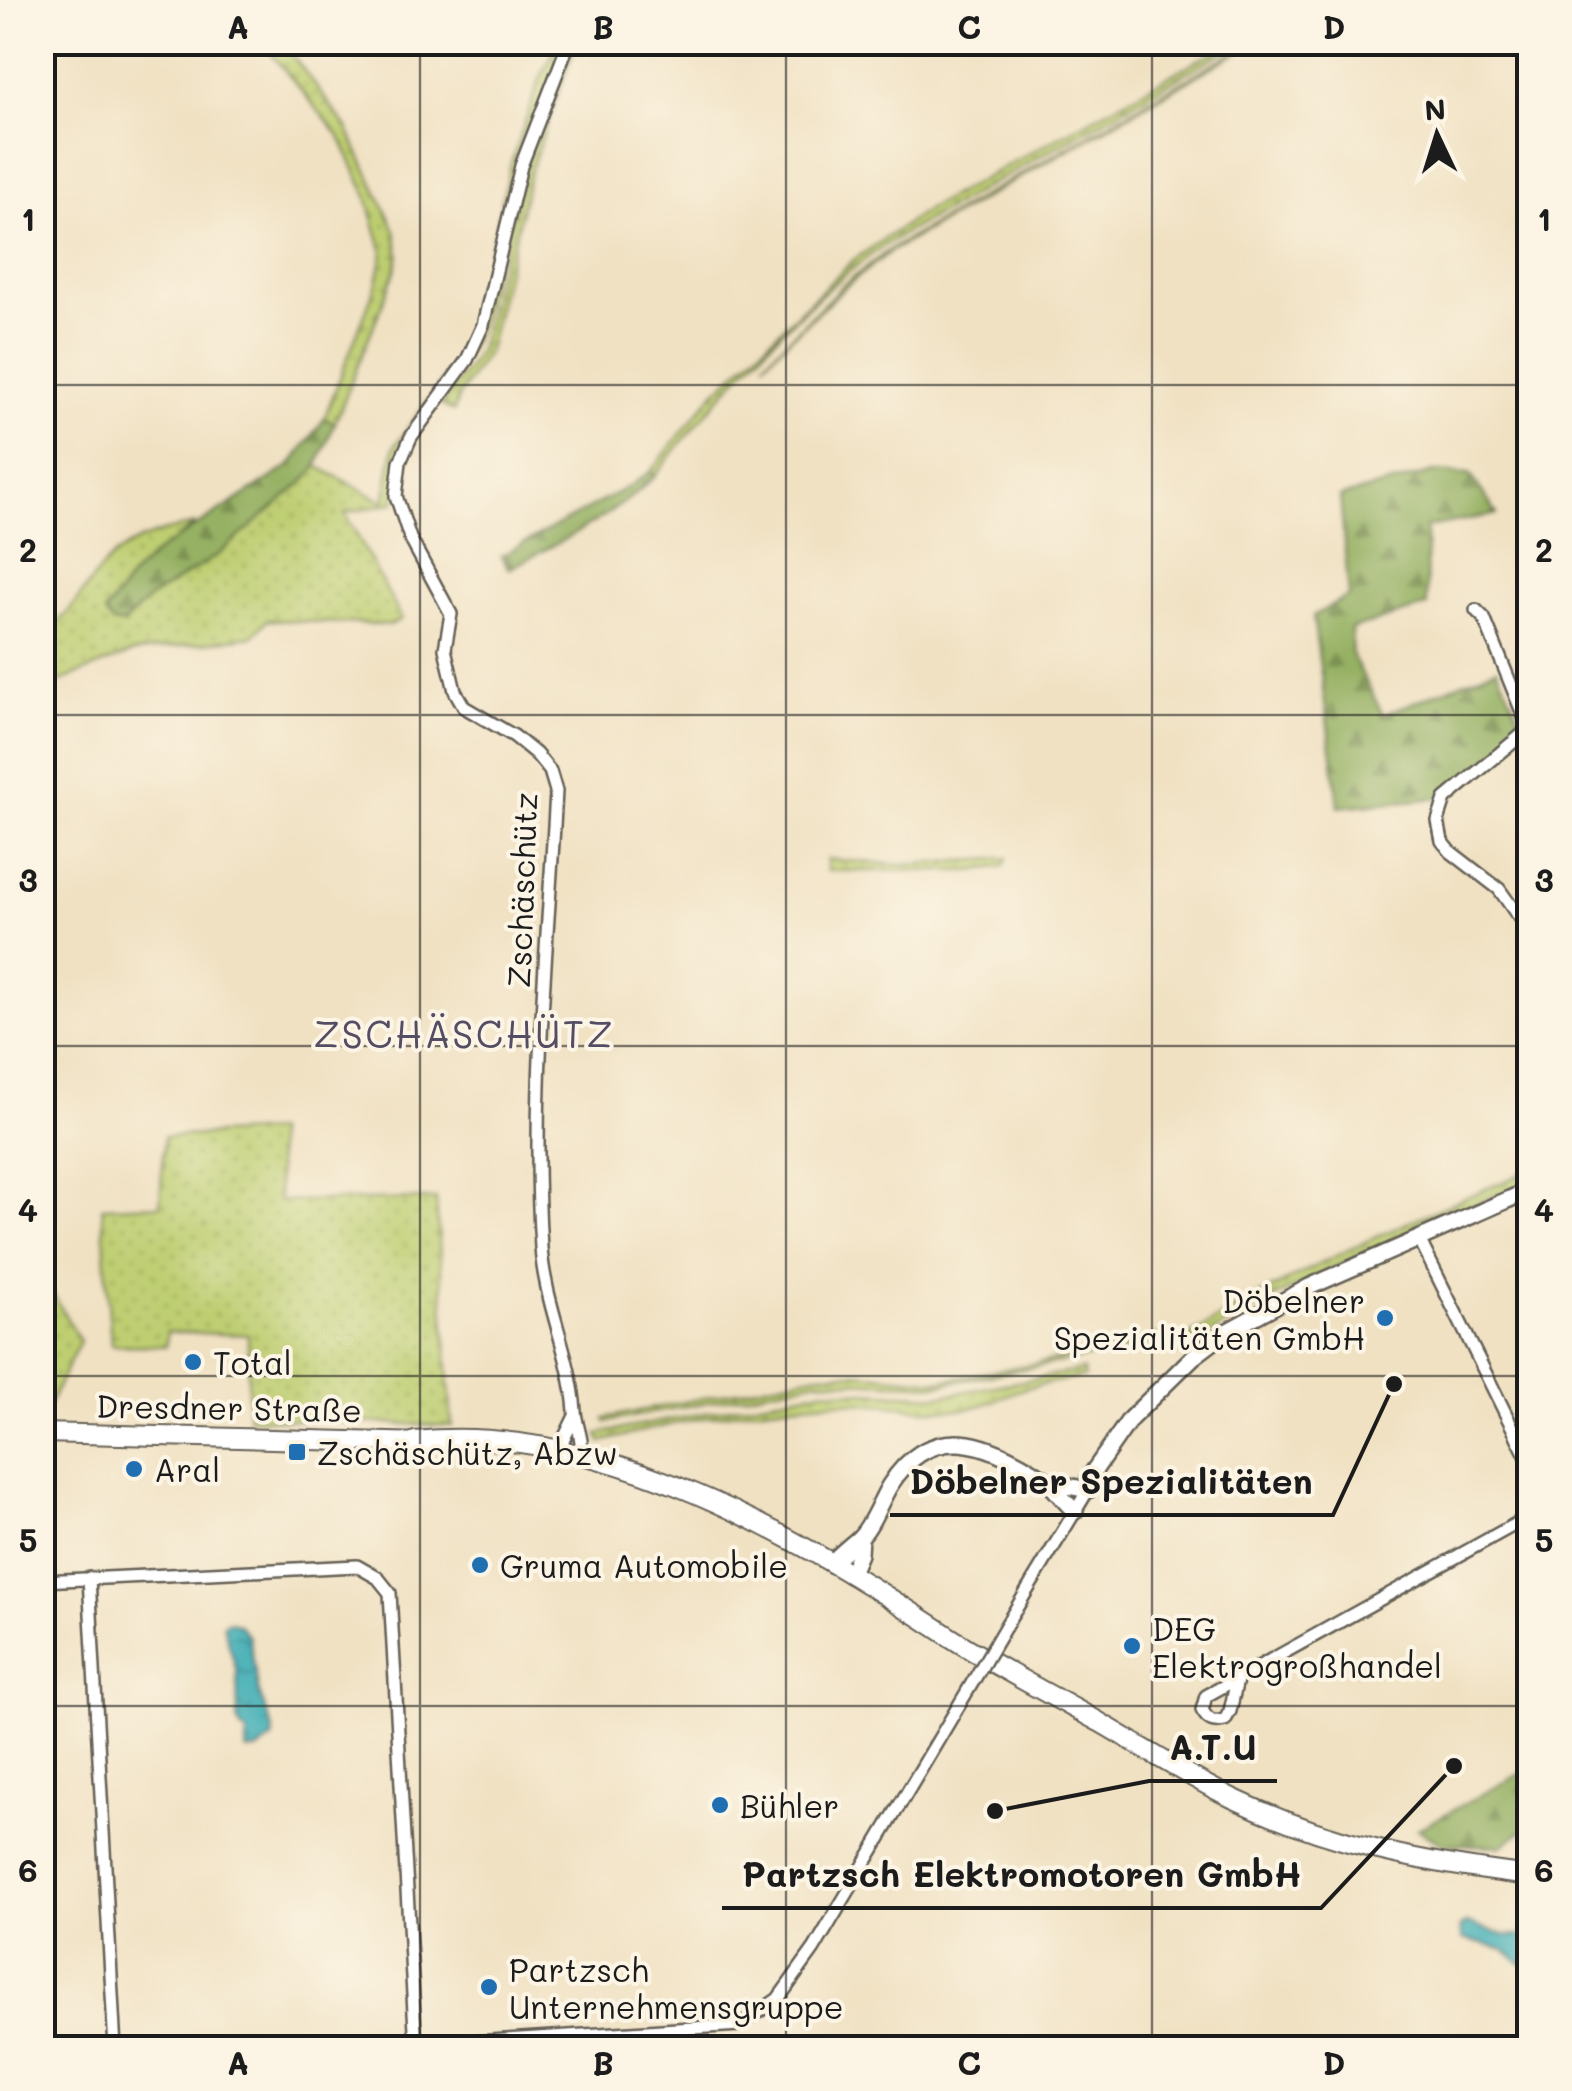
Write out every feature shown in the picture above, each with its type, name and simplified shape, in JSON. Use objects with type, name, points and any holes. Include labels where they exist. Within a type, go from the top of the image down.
[{"type":"main road","name":"Dresdner Straße","points":[[42,1433],[448,1439],[582,1456],[677,1485],[755,1522],[850,1575],[865,1592],[1231,1798],[1331,1839],[1442,1866],[1530,1876]]},
{"type":"street","name":"Zschäschütz","points":[[568,42],[521,166],[484,324],[468,360],[411,436],[400,462],[396,496],[410,538],[451,614],[445,650],[464,707],[514,736],[536,754],[550,770],[556,791],[536,1151],[544,1275],[554,1324],[570,1369],[582,1456]]},
{"type":"street","points":[[1476,610],[1484,618],[1529,728],[1444,800],[1438,821],[1442,841],[1451,852],[1499,890],[1530,932]]},
{"type":"street","points":[[379,2048],[740,2025],[778,1999],[814,1948],[1075,1510],[1099,1481],[1138,1414],[1193,1357],[1246,1319],[1530,1190]]},
{"type":"street","points":[[1419,1239],[1530,1463]]},
{"type":"street","points":[[558,1451],[575,1416]]},
{"type":"street","points":[[830,1564],[860,1537],[906,1464],[930,1448],[953,1442],[993,1450],[1048,1482],[1075,1510]]},
{"type":"street","points":[[1048,1482],[1088,1490]]},
{"type":"street","points":[[1237,1680],[1530,1516]]},
{"type":"street","points":[[850,1575],[859,1554],[860,1537]]},
{"type":"street","points":[[42,1581],[356,1566],[378,1578],[390,1593],[416,2047]]},
{"type":"street","points":[[89,1578],[115,2048]]},
{"type":"street","points":[[634,2034],[635,2048]]},
{"type":"green space","points":[[283,43],[347,128],[395,230],[399,255],[335,423],[324,419],[377,282],[383,253],[366,194],[340,137],[267,49]]},
{"type":"green space","points":[[558,43],[565,43],[529,132],[480,323],[470,348],[408,434],[394,503],[345,513],[402,619],[390,625],[267,620],[252,636],[132,653],[43,688],[43,633],[67,613],[100,570],[131,544],[195,524],[135,572],[105,612],[123,624],[148,599],[219,554],[317,466],[384,502],[394,447],[453,366],[473,324],[511,163],[540,79]]},
{"type":"green space","points":[[573,43],[577,43],[531,168],[488,351],[459,395],[454,411],[441,405],[479,351],[525,166]]},
{"type":"green space","points":[[1229,43],[1239,43],[868,257],[768,346],[654,477],[651,471],[713,394],[856,258],[930,208]]},
{"type":"green space","points":[[1254,43],[890,252],[845,287],[764,363],[843,285],[889,250]]},
{"type":"green space","points":[[324,419],[335,423],[308,478],[219,554],[148,599],[123,624],[112,623],[105,613],[135,572],[161,549],[291,465]]},
{"type":"green space","points":[[651,471],[654,477],[621,504],[509,569],[501,556]]},
{"type":"green space","points":[[1434,472],[1470,474],[1497,514],[1426,527],[1427,606],[1351,629],[1352,655],[1383,715],[1497,668],[1525,729],[1440,798],[1339,807],[1313,616],[1349,596],[1340,497]]},
{"type":"green space","points":[[1007,858],[1004,866],[972,871],[827,871],[827,859],[900,865]]},
{"type":"green space","points":[[275,1131],[279,1201],[436,1199],[452,1426],[248,1418],[248,1335],[167,1332],[166,1346],[111,1345],[102,1207],[160,1205],[164,1137]]},
{"type":"green space","points":[[1529,1171],[1529,1182],[1350,1260],[1178,1353],[1160,1344],[937,1385],[820,1380],[606,1422],[605,1418],[819,1374],[856,1373],[938,1381],[1158,1336],[1180,1342],[1351,1249]]},
{"type":"green space","points":[[42,1275],[80,1341],[47,1408],[42,1406]]},
{"type":"green space","points":[[1083,1370],[1084,1377],[1016,1391],[966,1409],[813,1403],[721,1414],[601,1442],[598,1434],[822,1390],[939,1396]]},
{"type":"green space","points":[[1529,1769],[1529,1826],[1501,1846],[1443,1844],[1418,1829]]},
{"type":"water","points":[[229,1621],[240,1625],[249,1637],[259,1693],[273,1729],[273,1739],[257,1751],[247,1751],[247,1732],[238,1720],[237,1672],[223,1624]]},
{"type":"water","points":[[1467,1923],[1505,1935],[1529,1935],[1529,1969],[1504,1950],[1463,1939],[1460,1928]]},
{"type":"place","name":"Döbelner Spezialitäten GmbH","points":[[1385,1318]]},
{"type":"place","name":"Total","points":[[193,1362]]},
{"type":"place","name":"Döbelner Spezialitäten","points":[[1394,1384]]},
{"type":"place","name":"Zschäschütz, Abzw","points":[[297,1452]]},
{"type":"place","name":"Aral","points":[[134,1469]]},
{"type":"place","name":"Gruma Automobile","points":[[480,1565]]},
{"type":"place","name":"DEG Elektrogroßhandel","points":[[1132,1646]]},
{"type":"place","name":"Partzsch Elektromotoren GmbH","points":[[1454,1766]]},
{"type":"place","name":"Bühler","points":[[720,1805]]},
{"type":"place","name":"A.T.U","points":[[995,1811]]},
{"type":"place","name":"Partzsch Unternehmensgruppe","points":[[489,1987]]},
{"type":"district","name":"ZSCHÄSCHÜTZ","points":[[464,1033]]}]
